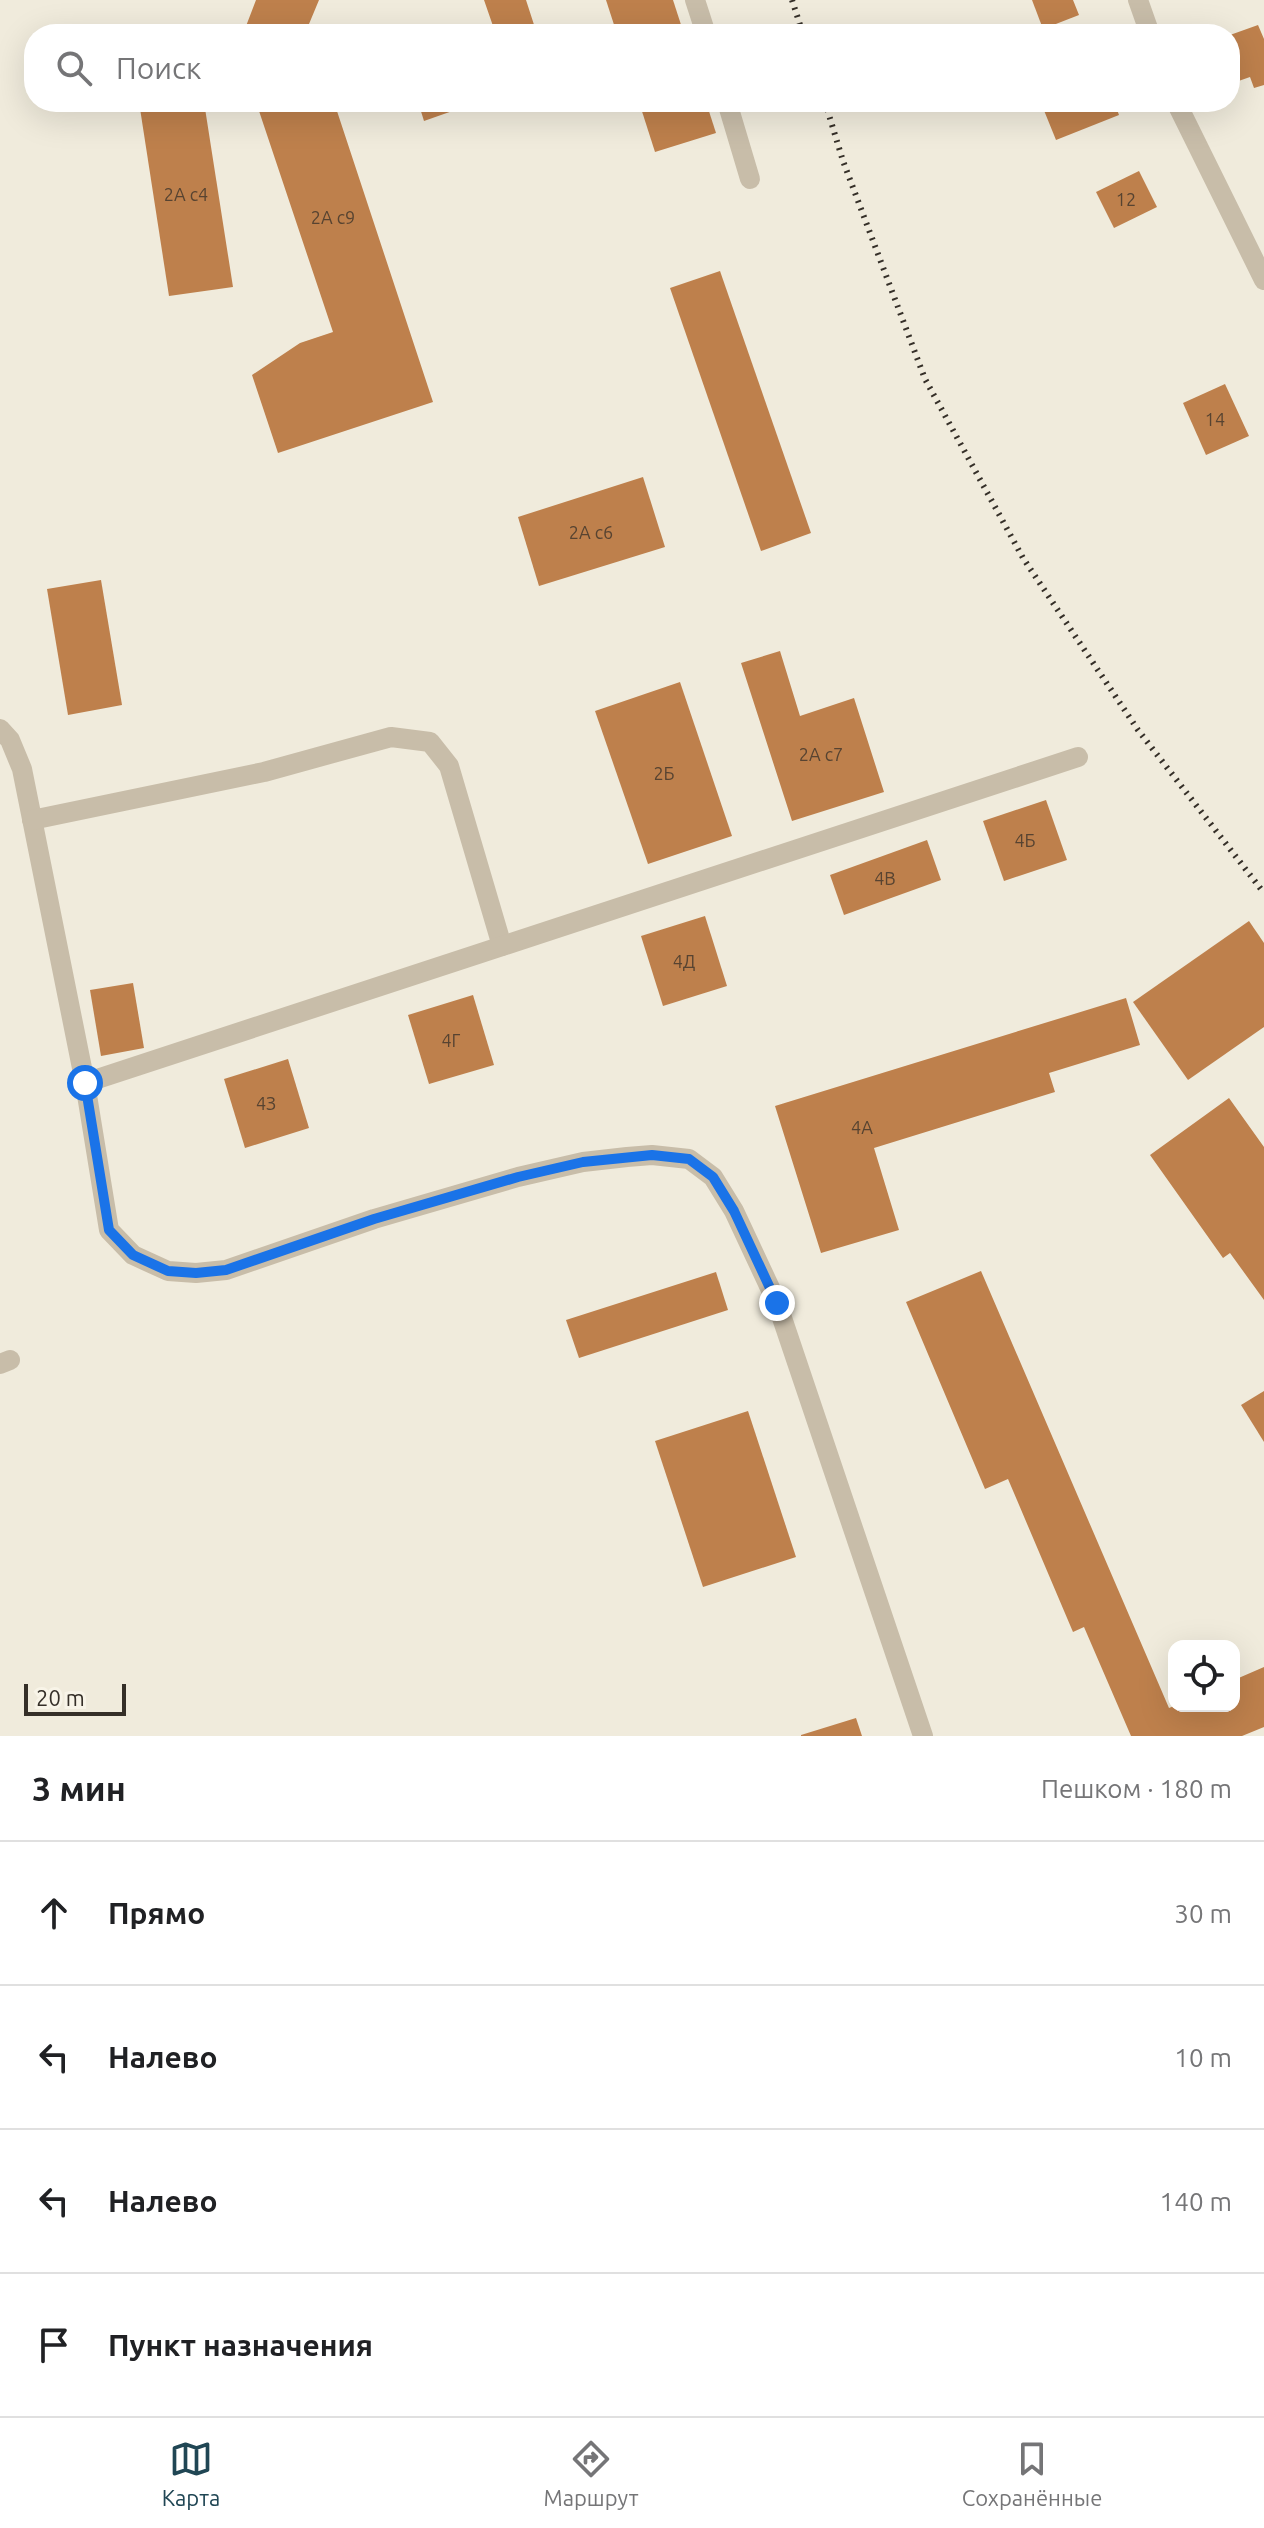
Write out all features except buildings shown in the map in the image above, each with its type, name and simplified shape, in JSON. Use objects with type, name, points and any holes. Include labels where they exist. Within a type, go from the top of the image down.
[{"type":"street","points":[[695,0],[703,24]]},
{"type":"street","points":[[1138,0],[1146,24]]},
{"type":"street","points":[[730,112],[750,179]]},
{"type":"street","points":[[1181,112],[1264,280]]},
{"type":"street","points":[[0,729],[10,740],[22,769],[85,1083],[109,1230],[133,1255],[168,1271],[196,1273],[226,1270],[374,1219],[518,1177],[583,1162],[652,1155],[689,1159],[713,1177],[734,1211],[777,1303],[923,1736]]},
{"type":"street","points":[[32,820],[264,772],[391,737],[430,742],[449,766],[502,946]]},
{"type":"street","points":[[85,1083],[1078,757]]},
{"type":"railway","points":[[792,0],[800,24]]},
{"type":"railway","points":[[828,112],[843,161],[925,379],[1023,558],[1138,730],[1264,893]]},
{"type":"route","points":[[85,1083],[109,1230],[133,1255],[168,1271],[196,1273],[226,1270],[374,1219],[518,1177],[583,1162],[652,1155],[689,1159],[713,1177],[734,1211],[777,1303]]}]
